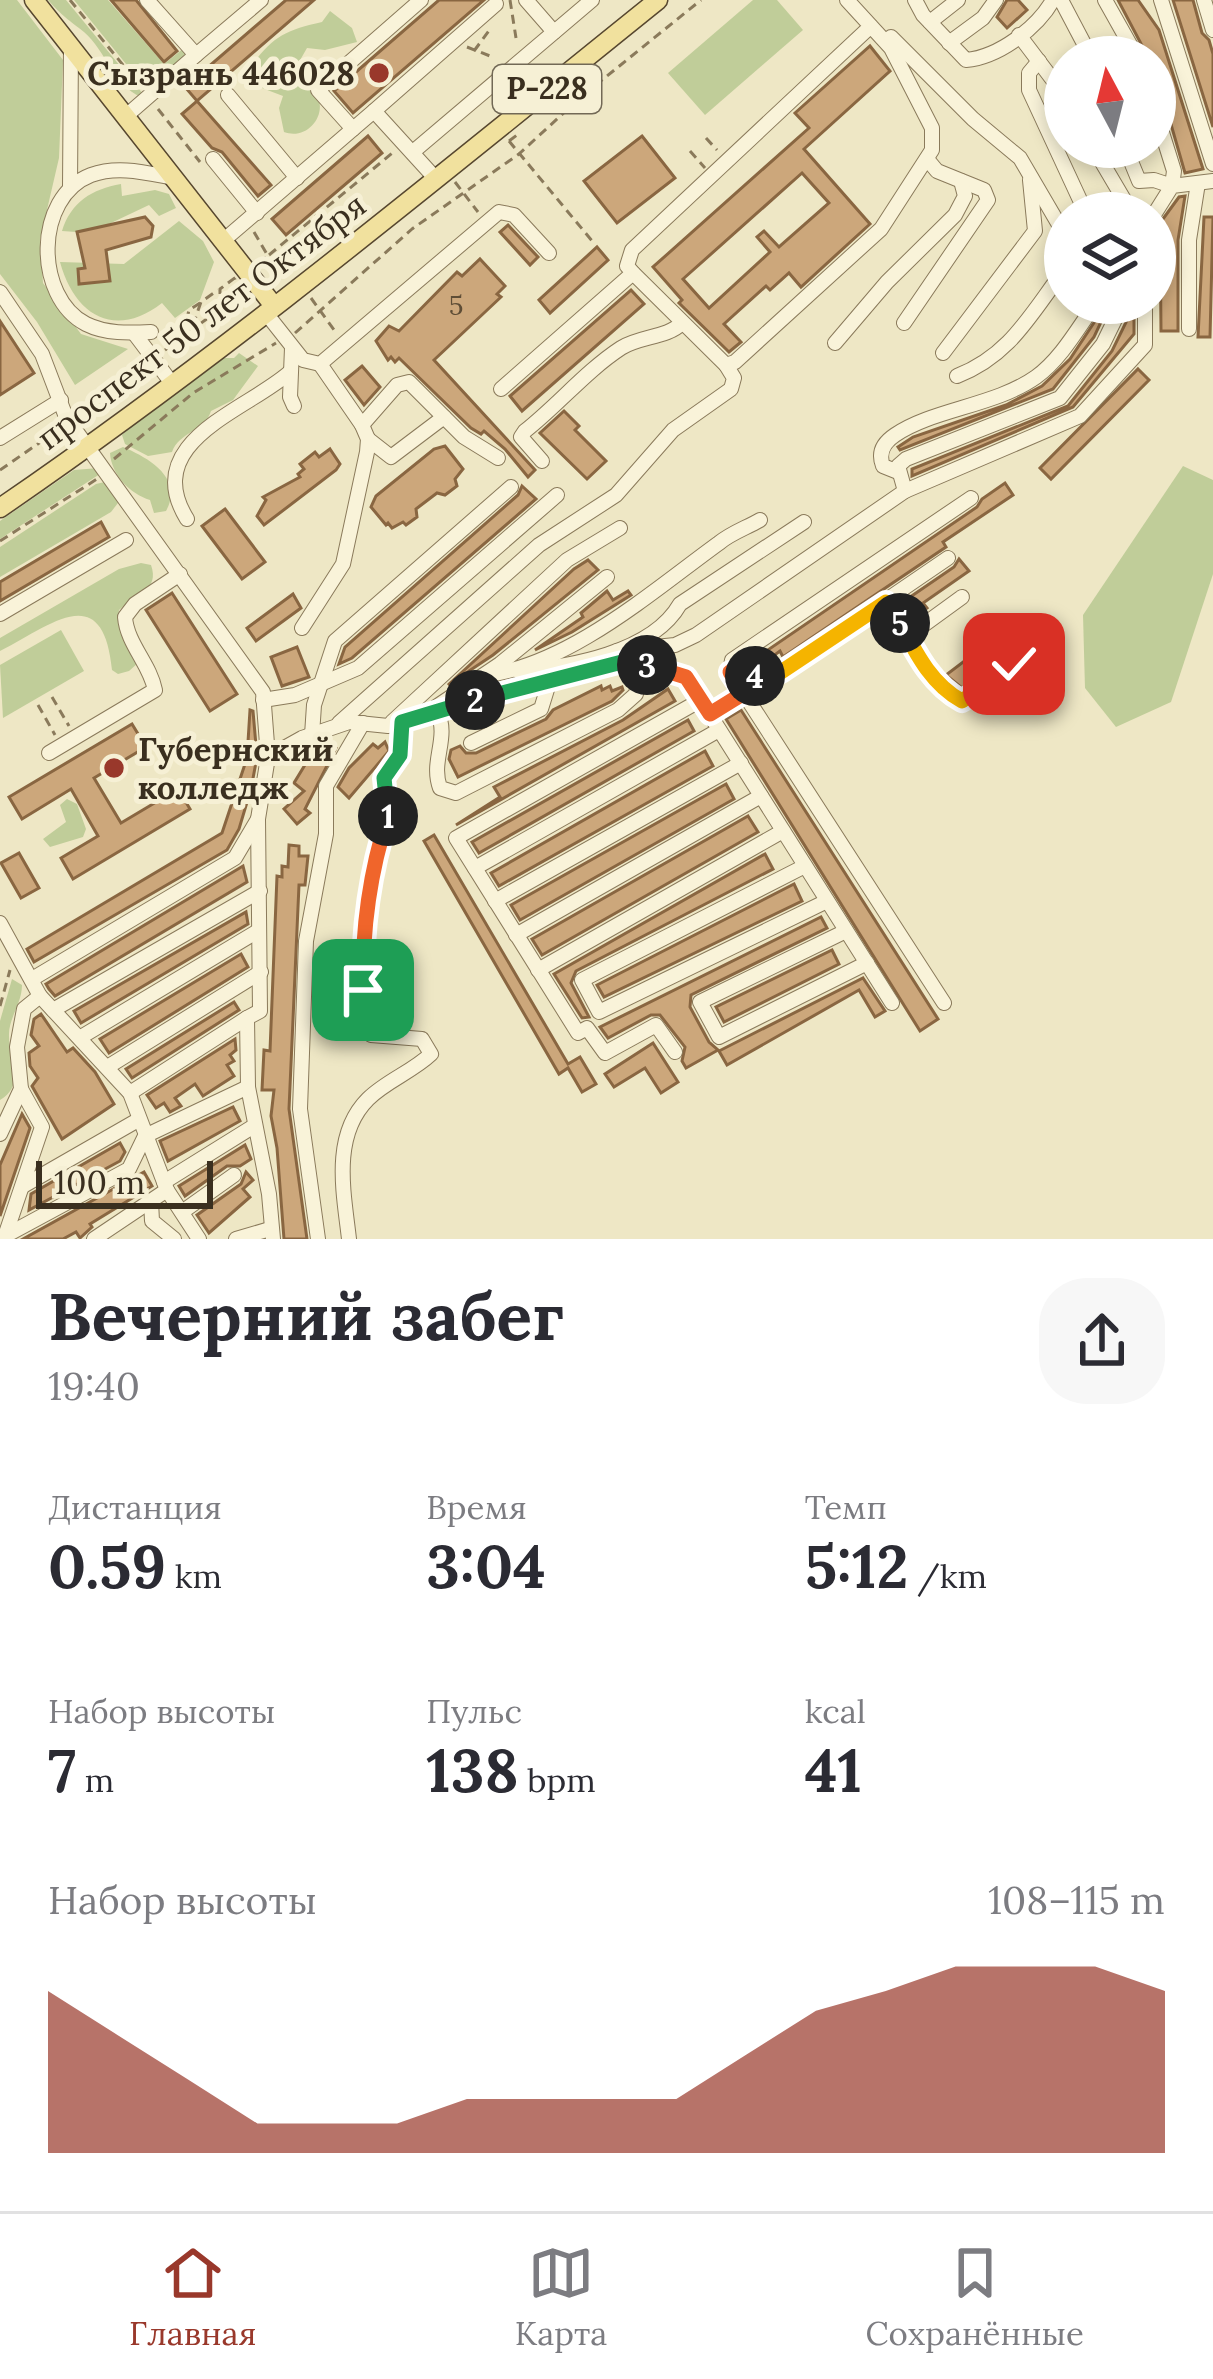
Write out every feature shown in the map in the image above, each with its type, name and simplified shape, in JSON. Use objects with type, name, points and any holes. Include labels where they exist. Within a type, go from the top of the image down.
[{"type":"main road","points":[[34,0],[248,270],[270,309]]},
{"type":"main road","name":"проспект 50 лет Октября","points":[[0,508],[89,447],[270,309],[658,0]]},
{"type":"street","points":[[147,0],[196,56]]},
{"type":"street","points":[[126,116],[261,0]]},
{"type":"street","points":[[353,129],[319,90],[421,0]]},
{"type":"street","points":[[526,0],[554,32]]},
{"type":"street","points":[[410,147],[592,0]]},
{"type":"street","points":[[726,365],[862,248],[905,196],[927,159],[932,128],[891,48],[847,0]]},
{"type":"street","points":[[916,0],[966,60],[983,58],[1018,35],[1057,0],[1078,36]]},
{"type":"street","points":[[930,22],[958,0]]},
{"type":"street","points":[[949,43],[983,18],[996,0]]},
{"type":"street","points":[[1105,0],[1125,36]]},
{"type":"street","points":[[1161,0],[1213,164]]},
{"type":"street","points":[[1204,0],[1213,30]]},
{"type":"street","points":[[224,240],[503,2]]},
{"type":"street","points":[[336,727],[539,545],[616,495],[673,430],[731,388],[734,378],[726,365],[633,273],[628,266],[632,250],[871,26]]},
{"type":"street","points":[[871,26],[893,38],[973,119],[1020,158],[1044,199]]},
{"type":"street","points":[[1018,35],[1044,68]]},
{"type":"street","points":[[70,46],[70,187]]},
{"type":"street","points":[[1039,61],[1029,73],[1029,90],[1076,192]]},
{"type":"street","points":[[228,95],[297,178]]},
{"type":"street","points":[[374,111],[436,179]]},
{"type":"street","points":[[904,323],[986,206],[984,190],[938,172],[927,159]]},
{"type":"street","points":[[208,163],[252,217]]},
{"type":"street","points":[[1134,168],[1139,181],[1172,186],[1205,182],[1190,241],[1190,328]]},
{"type":"street","points":[[1168,192],[1173,168]]},
{"type":"street","points":[[151,332],[109,332],[84,323],[65,305],[53,285],[49,234],[57,206],[70,187],[90,175],[117,169],[175,178]]},
{"type":"street","points":[[943,353],[1035,231],[1029,173]]},
{"type":"street","points":[[835,343],[955,214],[965,196],[961,181]]},
{"type":"street","points":[[320,364],[499,212],[514,215],[549,253]]},
{"type":"street","points":[[501,389],[633,273]]},
{"type":"street","points":[[0,292],[42,354],[66,417],[262,692],[268,757],[258,819],[260,1011],[130,1093]]},
{"type":"street","points":[[957,376],[986,365],[1000,353],[1044,295]]},
{"type":"street","points":[[270,309],[303,360],[320,364],[365,432],[391,457],[444,417]]},
{"type":"street","points":[[542,461],[524,444],[525,431],[614,352],[632,341],[673,332],[682,323]]},
{"type":"street","points":[[898,472],[880,460],[881,451],[897,434],[990,400],[1036,377],[1081,324]]},
{"type":"street","points":[[905,491],[898,466],[916,453],[1060,398],[1113,324]]},
{"type":"street","points":[[616,652],[675,645],[696,635],[905,491],[1080,416],[1145,345],[1145,324]]},
{"type":"street","points":[[134,333],[171,382]]},
{"type":"street","points":[[290,344],[294,406]]},
{"type":"street","points":[[188,519],[177,484],[186,449],[225,413],[271,390],[290,372]]},
{"type":"street","points":[[302,628],[343,565],[365,432],[404,377],[464,437],[498,458]]},
{"type":"street","points":[[0,438],[61,400]]},
{"type":"street","points":[[312,735],[314,705],[335,641],[511,487]]},
{"type":"street","points":[[263,700],[296,695],[358,668],[556,495]]},
{"type":"street","points":[[944,1003],[730,672],[732,659],[971,498]]},
{"type":"street","points":[[518,671],[654,592],[715,545],[760,520]]},
{"type":"street","points":[[483,676],[586,662],[616,652],[656,629],[674,616],[680,604],[805,522]]},
{"type":"street","points":[[395,723],[558,568],[620,528]]},
{"type":"street","points":[[0,614],[126,540]]},
{"type":"street","points":[[730,672],[748,677],[781,672],[948,558]]},
{"type":"street","points":[[62,746],[155,690],[125,617],[135,604],[180,574]]},
{"type":"street","points":[[432,712],[608,577]]},
{"type":"street","points":[[907,638],[962,597]]},
{"type":"street","points":[[886,602],[914,656],[944,692],[962,701],[1014,664]]},
{"type":"street","points":[[574,675],[586,662]]},
{"type":"street","points":[[268,757],[336,727],[395,723],[622,662],[686,677],[892,1003]]},
{"type":"street","points":[[432,712],[444,733],[434,771],[440,788],[456,793],[618,710],[636,694],[641,663]]},
{"type":"street","points":[[472,743],[541,710],[550,680]]},
{"type":"street","points":[[710,714],[744,693]]},
{"type":"street","points":[[675,1052],[656,1025],[605,1053],[587,1028],[578,1033],[456,838],[700,700]]},
{"type":"street","points":[[318,1239],[300,1109],[306,940],[326,834],[326,786],[363,723]]},
{"type":"street","points":[[349,1239],[342,1177],[347,1134],[371,1096],[431,1054],[422,1039],[371,1035],[363,1010],[364,941],[376,851],[388,814],[384,778],[400,755],[395,723]]},
{"type":"street","points":[[475,868],[719,730]]},
{"type":"street","points":[[495,901],[741,763]]},
{"type":"street","points":[[516,935],[761,796]]},
{"type":"street","points":[[32,979],[235,858],[258,819]]},
{"type":"street","points":[[538,970],[783,831]]},
{"type":"street","points":[[805,866],[583,980],[599,1012],[827,901]]},
{"type":"street","points":[[53,1010],[260,891]]},
{"type":"street","points":[[0,923],[40,996],[130,1093],[166,1186],[199,1239]]},
{"type":"street","points":[[81,1036],[258,931]]},
{"type":"street","points":[[847,931],[700,1002],[719,1037],[866,963]]},
{"type":"street","points":[[109,1066],[261,972]]},
{"type":"street","points":[[4,1238],[43,1127],[21,1089],[17,1047],[24,1010],[40,996]]},
{"type":"street","points":[[236,1239],[272,1234],[248,1087],[247,1018]]},
{"type":"street","points":[[4,1238],[128,1169],[145,1136],[248,1087]]},
{"type":"street","points":[[0,1134],[6,1106],[21,1089]]},
{"type":"street","points":[[22,1187],[138,1120]]},
{"type":"street","points":[[104,1236],[166,1186],[254,1126]]},
{"type":"street","points":[[182,1212],[234,1174]]},
{"type":"street","points":[[151,1202],[152,1221],[174,1239]]},
{"type":"path","points":[[70,0],[208,163]]},
{"type":"path","points":[[0,542],[108,471],[115,458],[194,393],[255,353],[290,344],[320,311],[412,230],[520,154],[581,97],[701,0]]},
{"type":"path","points":[[503,2],[516,38]]},
{"type":"path","points":[[456,39],[490,56]]},
{"type":"path","points":[[706,138],[725,160]]},
{"type":"path","points":[[509,141],[593,242]]},
{"type":"path","points":[[182,336],[189,310],[410,147]]},
{"type":"path","points":[[690,151],[710,174]]},
{"type":"path","points":[[252,217],[268,256]]},
{"type":"path","points":[[302,284],[345,346]]},
{"type":"path","points":[[220,289],[220,309]]},
{"type":"path","points":[[192,329],[201,302]]},
{"type":"path","points":[[0,470],[56,433],[66,417]]},
{"type":"path","points":[[52,697],[62,746]]},
{"type":"path","points":[[38,705],[62,746]]},
{"type":"path","points":[[0,1006],[15,950]]},
{"type":"green space","points":[[0,0],[17,0],[63,60],[59,158],[40,240],[43,283],[81,334],[128,349],[75,385],[37,322],[0,274]]},
{"type":"green space","points":[[48,0],[66,0],[141,97],[123,84],[92,40]]},
{"type":"green space","points":[[74,0],[108,0],[164,64],[184,48],[190,55],[148,91]]},
{"type":"green space","points":[[753,0],[777,0],[803,30],[705,115],[668,73]]},
{"type":"green space","points":[[330,11],[352,28],[357,42],[325,50],[307,48],[299,62],[288,61],[290,77],[312,88],[320,108],[308,129],[284,132],[279,108],[283,96],[249,83],[249,70],[280,37],[322,22]]},
{"type":"green space","points":[[121,184],[122,196],[155,190],[169,194],[176,208],[159,216],[149,205],[90,233],[62,231],[84,198]]},
{"type":"green space","points":[[179,221],[203,241],[214,262],[200,300],[175,318],[162,303],[129,320],[113,320],[99,317],[76,297],[60,262],[124,264]]},
{"type":"green space","points":[[239,353],[258,366],[233,400],[211,411],[172,452],[148,456],[125,444],[122,435],[126,431],[221,358]]},
{"type":"green space","points":[[123,447],[153,463],[167,479],[171,489],[166,511],[154,513],[150,500],[118,476],[110,453]]},
{"type":"green space","points":[[1183,466],[1213,480],[1213,574],[1171,702],[1116,727],[1085,688],[1083,615]]},
{"type":"green space","points":[[99,468],[103,472],[0,539],[0,521],[74,470]]},
{"type":"green space","points":[[109,481],[121,499],[111,512],[0,577],[0,547],[96,484]]},
{"type":"green space","points":[[151,565],[152,580],[119,610],[118,620],[138,663],[129,671],[118,674],[112,670],[107,642],[98,625],[86,617],[55,621],[0,651],[0,638],[119,569]]},
{"type":"green space","points":[[61,630],[84,671],[3,718],[0,665]]},
{"type":"green space","points":[[67,799],[77,804],[86,829],[83,837],[50,847],[43,839],[66,822],[60,805]]},
{"type":"green space","points":[[12,979],[22,985],[9,1034],[14,1078],[0,1100],[0,1021]]},
{"type":"building","points":[[111,0],[136,0],[177,51],[164,62]]},
{"type":"building","points":[[286,0],[314,0],[197,101],[185,87]]},
{"type":"building","points":[[439,0],[484,0],[353,113],[334,91]]},
{"type":"building","points":[[1007,0],[1018,0],[1027,10],[1007,28],[997,17]]},
{"type":"building","points":[[1118,0],[1138,0],[1161,36],[1137,36]]},
{"type":"building","points":[[1173,0],[1193,0],[1202,33],[1209,40],[1213,127]]},
{"type":"building","points":[[870,46],[890,71],[804,149],[870,224],[801,287],[789,273],[770,290],[766,286],[724,324],[741,342],[729,352],[679,303],[682,300],[653,267],[809,128],[795,113]],"holes":[[[802,173],[829,203],[779,247],[764,231],[757,237],[770,252],[709,308],[683,279]]]},
{"type":"building","points":[[1176,84],[1203,169],[1185,173],[1176,142]]},
{"type":"building","points":[[197,101],[271,185],[258,196],[182,114]]},
{"type":"building","points":[[368,136],[382,153],[286,235],[272,219]]},
{"type":"building","points":[[642,136],[675,178],[617,223],[584,181]]},
{"type":"building","points":[[1185,196],[1178,240],[1178,331],[1161,331],[1161,324],[1176,324],[1179,197]]},
{"type":"building","points":[[145,217],[153,226],[151,237],[106,250],[110,281],[79,284],[78,269],[85,268],[77,232]]},
{"type":"building","points":[[1204,217],[1213,217],[1210,337],[1198,337]]},
{"type":"building","points":[[508,225],[538,257],[530,265],[500,232]]},
{"type":"building","points":[[597,247],[608,260],[550,313],[539,300]]},
{"type":"building","points":[[480,259],[505,286],[497,294],[501,297],[434,360],[535,470],[528,477],[505,449],[484,431],[471,428],[399,358],[388,360],[376,341],[389,326],[399,331],[457,272],[462,276]]},
{"type":"building","points":[[631,290],[644,304],[522,411],[510,396]]},
{"type":"building","points":[[0,321],[34,373],[0,395]]},
{"type":"building","points":[[1093,324],[1100,324],[1053,389],[898,447],[913,437],[1006,405],[1042,386],[1070,359]]},
{"type":"building","points":[[1125,324],[1134,324],[1134,334],[1073,407],[912,476],[912,469],[1068,406],[1112,351]]},
{"type":"building","points":[[362,366],[380,387],[364,405],[345,380]]},
{"type":"building","points":[[1138,369],[1149,380],[1051,479],[1040,468]]},
{"type":"building","points":[[564,411],[579,426],[575,430],[606,461],[587,479],[540,433]]},
{"type":"building","points":[[445,446],[463,469],[455,479],[457,486],[445,495],[437,493],[416,509],[417,517],[406,525],[386,525],[371,507],[376,496],[434,449]]},
{"type":"building","points":[[330,449],[340,464],[336,470],[264,525],[257,516],[266,500],[263,497],[300,477],[304,469],[300,464],[315,452],[319,457]]},
{"type":"building","points":[[1005,483],[1013,495],[943,542],[946,547],[783,657],[780,651],[762,664],[746,665],[977,507]]},
{"type":"building","points":[[522,486],[536,499],[352,658],[339,664],[345,647],[518,495]]},
{"type":"building","points":[[225,509],[265,562],[242,579],[202,526]]},
{"type":"building","points":[[101,522],[109,537],[0,601],[0,582]]},
{"type":"building","points":[[959,559],[969,571],[923,603],[927,608],[910,621],[900,604]]},
{"type":"building","points":[[588,560],[598,570],[448,685],[574,569]]},
{"type":"building","points":[[607,591],[613,600],[628,591],[631,595],[535,650],[583,617],[581,613]]},
{"type":"building","points":[[172,593],[237,694],[210,711],[146,610]]},
{"type":"building","points":[[293,594],[301,608],[256,641],[247,628]]},
{"type":"building","points":[[1025,615],[1040,635],[962,688],[946,675]]},
{"type":"building","points":[[297,647],[309,677],[282,686],[271,657]]},
{"type":"building","points":[[601,686],[602,690],[610,686],[612,691],[623,690],[612,701],[458,777],[449,759],[451,750],[460,746],[466,753],[476,753]]},
{"type":"building","points":[[668,689],[675,701],[456,825],[500,797],[494,787],[623,720]]},
{"type":"building","points":[[250,710],[257,757],[239,829],[227,850],[34,962],[27,949],[222,833],[247,758]]},
{"type":"building","points":[[741,710],[938,1019],[920,1031],[726,719]]},
{"type":"building","points":[[688,720],[694,731],[479,853],[472,842]]},
{"type":"building","points":[[132,724],[146,747],[94,778],[121,823],[178,789],[190,809],[73,879],[61,858],[98,836],[71,789],[22,819],[9,797]]},
{"type":"building","points":[[385,742],[389,751],[349,798],[338,787],[349,768],[373,744],[378,748]]},
{"type":"building","points":[[328,744],[336,748],[305,809],[310,813],[297,824],[284,809],[304,791],[294,783],[311,755],[320,760]]},
{"type":"building","points":[[705,751],[713,766],[499,886],[491,873]]},
{"type":"building","points":[[726,784],[734,799],[520,920],[511,905]]},
{"type":"building","points":[[748,816],[758,832],[542,955],[532,939]]},
{"type":"building","points":[[434,835],[568,1064],[580,1057],[596,1084],[582,1092],[568,1068],[559,1074],[424,841]]},
{"type":"building","points":[[289,845],[299,846],[299,856],[308,856],[305,885],[299,885],[289,1109],[307,1239],[284,1239],[271,1116],[274,1090],[262,1090],[264,1050],[270,1051],[277,876],[282,877],[282,866],[288,867]]},
{"type":"building","points":[[19,853],[39,888],[21,898],[1,863]]},
{"type":"building","points":[[765,854],[773,869],[576,971],[571,983],[589,1017],[582,1018],[554,974]]},
{"type":"building","points":[[243,866],[247,882],[55,996],[49,989],[46,984]]},
{"type":"building","points":[[794,884],[802,901],[604,997],[597,985]]},
{"type":"building","points":[[246,912],[248,924],[81,1023],[74,1011]]},
{"type":"building","points":[[821,917],[827,928],[691,995],[690,1007],[718,1050],[686,1068],[682,1061],[685,1047],[660,1015],[651,1015],[608,1038],[600,1027]]},
{"type":"building","points":[[832,950],[839,964],[724,1022],[716,1007]]},
{"type":"building","points":[[241,954],[248,967],[109,1053],[100,1039]]},
{"type":"building","points":[[863,978],[885,1011],[875,1017],[859,990],[727,1065],[719,1051]]},
{"type":"building","points":[[234,1002],[239,1010],[132,1078],[126,1069]]},
{"type":"building","points":[[41,1014],[67,1052],[73,1048],[95,1072],[114,1104],[62,1139],[32,1086],[38,1078],[29,1053],[39,1046],[31,1035],[34,1019]]},
{"type":"building","points":[[235,1039],[236,1050],[230,1055],[234,1061],[227,1065],[234,1076],[203,1096],[195,1084],[175,1098],[181,1106],[170,1112],[164,1103],[156,1108],[147,1095]]},
{"type":"building","points":[[653,1043],[678,1082],[661,1093],[645,1068],[614,1087],[605,1074]]},
{"type":"building","points":[[233,1107],[240,1121],[168,1161],[160,1141]]},
{"type":"building","points":[[22,1114],[30,1128],[0,1216],[0,1165]]},
{"type":"building","points":[[120,1143],[125,1152],[120,1161],[29,1210],[31,1194]]},
{"type":"building","points":[[245,1145],[251,1159],[240,1166],[227,1166],[185,1196],[179,1186]]},
{"type":"building","points":[[144,1172],[152,1186],[90,1224],[80,1238],[76,1232],[63,1239],[23,1239]]},
{"type":"building","points":[[246,1172],[253,1180],[243,1189],[250,1197],[209,1233],[197,1215],[241,1184]]},
{"type":"place","name":"Сызрань 446028","points":[[379,73]]},
{"type":"place","name":"Губернский колледж","points":[[114,768]]},
{"type":"route","points":[[363,990],[376,851],[388,814],[384,778],[400,755],[402,722],[622,662],[686,677],[710,714],[744,693],[730,672],[748,677],[781,672],[886,602],[914,656],[944,692],[962,701],[1014,664]]}]
